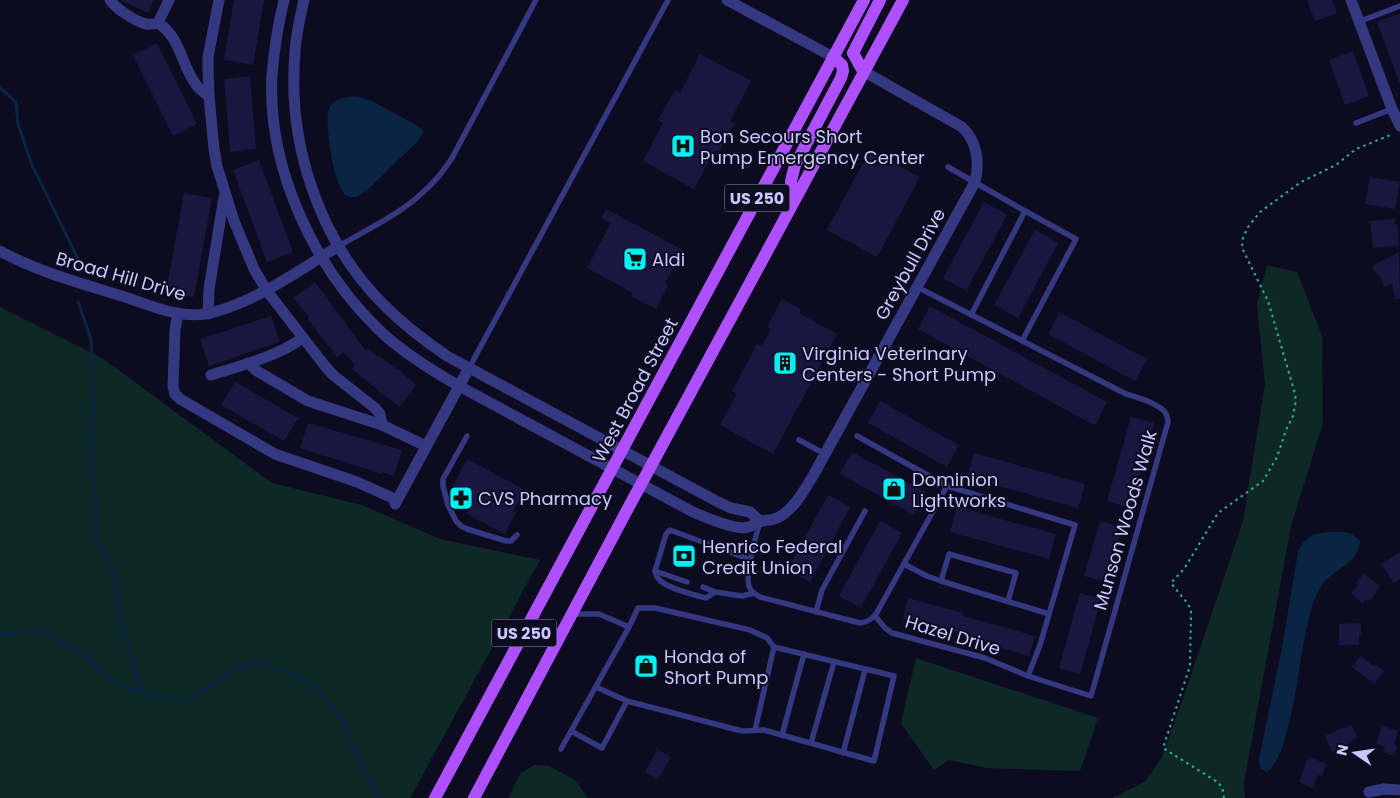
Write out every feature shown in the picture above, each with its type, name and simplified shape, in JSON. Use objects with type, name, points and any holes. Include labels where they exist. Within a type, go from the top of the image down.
[{"type":"main road","name":"West Broad Street","points":[[435,797],[864,0]]},
{"type":"main road","points":[[863,71],[854,53],[880,0]]},
{"type":"main road","name":"US 250","points":[[474,798],[902,0]]},
{"type":"main road","points":[[792,204],[791,181],[796,165],[843,71],[842,65],[833,57]]},
{"type":"street","points":[[110,0],[116,8],[144,24],[158,23],[165,28],[173,37],[196,85],[209,96]]},
{"type":"street","points":[[158,23],[169,0]]},
{"type":"street","points":[[219,0],[208,57],[209,96],[217,166],[234,221],[254,270],[267,291],[333,375],[375,408],[380,414],[382,425]]},
{"type":"street","name":"Greybull Drive","points":[[284,0],[277,31],[272,76],[274,120],[287,181],[297,209],[320,257],[352,301],[380,330],[414,358],[459,386],[693,512],[711,520],[747,528],[760,521],[777,518],[800,496],[975,182],[978,170],[977,159],[969,134],[962,127],[863,71]]},
{"type":"street","points":[[304,0],[295,53],[294,88],[297,128],[304,164],[317,202],[339,246],[372,292],[390,311],[420,337],[447,356],[725,505],[750,512],[760,521]]},
{"type":"street","points":[[728,0],[833,57]]},
{"type":"street","points":[[1351,0],[1392,110],[1400,126]]},
{"type":"street","points":[[208,314],[208,290],[224,192]]},
{"type":"street","name":"Broad Hill Drive","points":[[0,251],[15,260],[46,272],[163,310],[178,313],[208,314],[267,291],[339,246]]},
{"type":"street","points":[[178,313],[175,330],[173,387],[175,394],[180,399],[275,454],[357,482],[396,502],[469,368]]},
{"type":"street","points":[[211,375],[279,352],[303,338]]},
{"type":"street","points":[[248,363],[257,371],[308,401],[382,425],[426,446]]},
{"type":"street","points":[[1369,792],[1384,789],[1400,790]]},
{"type":"lane","points":[[339,246],[403,208],[434,183],[452,158],[536,0]]},
{"type":"lane","points":[[469,368],[668,0]]},
{"type":"lane","points":[[1358,22],[1400,6]]},
{"type":"lane","points":[[1356,123],[1392,110]]},
{"type":"lane","points":[[948,167],[1076,239],[1022,341]]},
{"type":"lane","points":[[971,315],[1025,211]]},
{"type":"lane","name":"Munson Woods Walk","points":[[917,287],[1126,394],[1162,408],[1167,414],[1168,422],[1091,696],[1028,676]]},
{"type":"lane","points":[[468,436],[444,479],[444,492],[451,512],[456,521],[467,529],[506,541],[511,541],[517,535]]},
{"type":"lane","points":[[857,436],[947,486],[1075,525],[1040,645],[1028,676]]},
{"type":"lane","points":[[800,440],[825,454]]},
{"type":"lane","points":[[760,521],[748,575],[749,586],[754,593],[760,597],[860,623],[869,621],[875,616],[947,486]]},
{"type":"lane","points":[[816,612],[822,590],[865,510]]},
{"type":"lane","points":[[715,592],[706,598],[677,589],[656,577],[666,534],[670,530],[751,560]]},
{"type":"lane","points":[[941,581],[949,554],[1016,573],[1008,602]]},
{"type":"lane","points":[[904,564],[941,581],[1048,614]]},
{"type":"lane","points":[[656,571],[687,582]]},
{"type":"lane","points":[[703,587],[715,592],[742,596],[754,593]]},
{"type":"lane","points":[[561,749],[638,608],[655,608],[750,630],[767,638],[774,647],[894,676],[874,761],[764,730],[742,731],[627,701],[596,686]]},
{"type":"lane","points":[[572,614],[599,614],[629,627]]},
{"type":"lane","name":"Hazel Drive","points":[[875,616],[892,633],[985,658],[1028,676]]},
{"type":"lane","points":[[756,730],[774,647]]},
{"type":"lane","points":[[782,735],[804,654]]},
{"type":"lane","points":[[811,743],[834,662]]},
{"type":"lane","points":[[843,753],[865,670]]},
{"type":"lane","points":[[571,731],[602,748],[627,701]]},
{"type":"path","points":[[1224,798],[1219,783],[1163,748],[1190,666],[1192,611],[1171,583],[1184,570],[1218,513],[1263,481],[1277,457],[1293,416],[1296,400],[1268,301],[1242,248],[1243,238],[1248,227],[1260,212],[1301,182],[1336,165],[1356,149],[1400,131]]},
{"type":"green space","points":[[1267,265],[1297,272],[1322,336],[1323,423],[1291,526],[1244,782],[1245,798],[1112,798],[1145,782],[1162,757],[1243,521],[1265,384],[1257,304]]},
{"type":"green space","points":[[0,307],[102,358],[272,483],[362,505],[440,539],[540,560],[410,798],[0,798]]},
{"type":"green space","points":[[916,658],[1098,718],[1080,771],[987,768],[949,760],[934,770],[901,723]]},
{"type":"green space","points":[[534,765],[549,766],[575,780],[588,798],[508,798],[520,774]]},
{"type":"water","points":[[356,96],[372,101],[424,131],[419,140],[367,190],[360,195],[352,197],[346,195],[342,190],[334,168],[329,140],[328,115],[329,108],[334,102]]},
{"type":"water","points":[[1345,532],[1354,535],[1360,541],[1359,548],[1354,558],[1325,581],[1315,599],[1305,635],[1291,715],[1282,748],[1278,758],[1267,772],[1260,768],[1259,759],[1281,653],[1298,552],[1304,542],[1311,536]]},
{"type":"building","points":[[120,0],[154,0],[148,13]]},
{"type":"building","points":[[234,0],[264,0],[253,65],[224,60]]},
{"type":"building","points":[[1307,0],[1332,0],[1337,13],[1315,21]]},
{"type":"building","points":[[1400,13],[1400,82],[1399,82],[1377,22]]},
{"type":"building","points":[[157,43],[197,124],[173,136],[133,55]]},
{"type":"building","points":[[1353,51],[1369,96],[1345,105],[1329,60]]},
{"type":"building","points":[[700,54],[751,81],[730,121],[735,123],[719,152],[715,150],[694,189],[643,161],[663,123],[658,120],[675,90],[680,93]]},
{"type":"building","points":[[250,76],[256,149],[230,152],[224,79]]},
{"type":"building","points":[[870,150],[920,177],[877,257],[827,230]]},
{"type":"building","points":[[259,160],[293,252],[267,262],[233,170]]},
{"type":"building","points":[[1370,177],[1400,182],[1395,209],[1365,204]]},
{"type":"building","points":[[184,193],[212,198],[194,297],[166,292]]},
{"type":"building","points":[[984,202],[1007,215],[966,291],[943,278]]},
{"type":"building","name":"Aldi","points":[[606,209],[683,250],[665,283],[668,285],[656,309],[631,296],[633,293],[587,268],[611,223],[601,218]]},
{"type":"building","points":[[1395,219],[1399,246],[1373,248],[1370,221]]},
{"type":"building","points":[[1035,230],[1058,243],[1018,318],[994,305]]},
{"type":"building","points":[[1399,252],[1400,299],[1395,299],[1392,283],[1385,287],[1372,266]]},
{"type":"building","points":[[315,282],[366,351],[368,348],[398,369],[416,385],[399,407],[352,369],[355,365],[344,352],[337,357],[307,318],[309,317],[294,298]]},
{"type":"building","name":"Virginia Veterinary Centers - Short Pump","points":[[782,299],[801,309],[799,313],[837,334],[773,454],[720,425],[737,394],[732,391],[757,344],[761,346],[771,329],[767,327]]},
{"type":"building","points":[[930,306],[1107,402],[1096,424],[1092,424],[918,329]]},
{"type":"building","points":[[1059,312],[1147,359],[1135,381],[1048,334]]},
{"type":"building","points":[[271,316],[280,342],[209,366],[200,339]]},
{"type":"building","points":[[235,382],[298,418],[284,441],[221,405]]},
{"type":"building","points":[[880,401],[959,445],[947,467],[868,423]]},
{"type":"building","points":[[1131,417],[1154,423],[1130,508],[1107,501]]},
{"type":"building","points":[[308,423],[402,450],[394,476],[382,472],[382,474],[300,448]]},
{"type":"building","points":[[852,452],[926,492],[914,515],[840,474]]},
{"type":"building","points":[[974,453],[1085,484],[1078,508],[967,477]]},
{"type":"building","name":"CVS Pharmacy","points":[[467,459],[521,488],[523,493],[513,511],[516,512],[505,534],[467,514],[469,510],[457,504],[452,487]]},
{"type":"building","points":[[828,495],[850,507],[810,582],[787,570]]},
{"type":"building","points":[[957,507],[1056,534],[1049,559],[950,532]]},
{"type":"building","points":[[880,521],[902,533],[861,608],[839,596]]},
{"type":"building","points":[[1100,521],[1122,527],[1107,582],[1084,576]]},
{"type":"building","points":[[1400,552],[1400,579],[1394,583],[1381,564]]},
{"type":"building","points":[[1364,573],[1380,587],[1369,601],[1367,599],[1363,604],[1351,593],[1358,585],[1356,583]]},
{"type":"building","points":[[1080,593],[1101,599],[1080,674],[1059,668]]},
{"type":"building","points":[[908,598],[1035,636],[1029,656],[973,640],[974,637],[903,619]]},
{"type":"building","points":[[1361,623],[1359,645],[1339,645],[1339,624]]},
{"type":"building","points":[[1360,656],[1373,666],[1375,664],[1384,671],[1374,684],[1352,667]]},
{"type":"building","points":[[1352,725],[1357,738],[1348,742],[1349,745],[1332,752],[1325,736]]},
{"type":"building","points":[[1382,726],[1398,731],[1394,744],[1398,746],[1394,756],[1383,752],[1385,746],[1376,743]]},
{"type":"building","points":[[658,749],[671,757],[658,780],[645,772]]},
{"type":"building","points":[[1308,757],[1327,764],[1322,776],[1318,775],[1312,788],[1299,782]]},
{"type":"waterway","points":[[0,88],[16,102],[18,124],[32,165],[81,265]]},
{"type":"waterway","points":[[78,302],[91,339],[93,405],[90,461],[97,509],[95,533],[114,573],[120,617],[141,691]]},
{"type":"waterway","points":[[0,635],[38,632],[54,637],[83,655],[108,678],[123,687],[171,699],[187,701],[239,667],[255,662],[302,677],[316,686],[346,725],[349,741],[378,798]]},
{"type":"place","name":"Bon Secours Short Pump Emergency Center","points":[[683,146]]},
{"type":"place","name":"Aldi","points":[[635,259]]},
{"type":"place","name":"Virginia Veterinary Centers - Short Pump","points":[[785,363]]},
{"type":"place","name":"Dominion Lightworks","points":[[894,489]]},
{"type":"place","name":"CVS Pharmacy","points":[[461,498]]},
{"type":"place","name":"Henrico Federal Credit Union","points":[[684,556]]},
{"type":"place","name":"Honda of Short Pump","points":[[646,666]]}]
